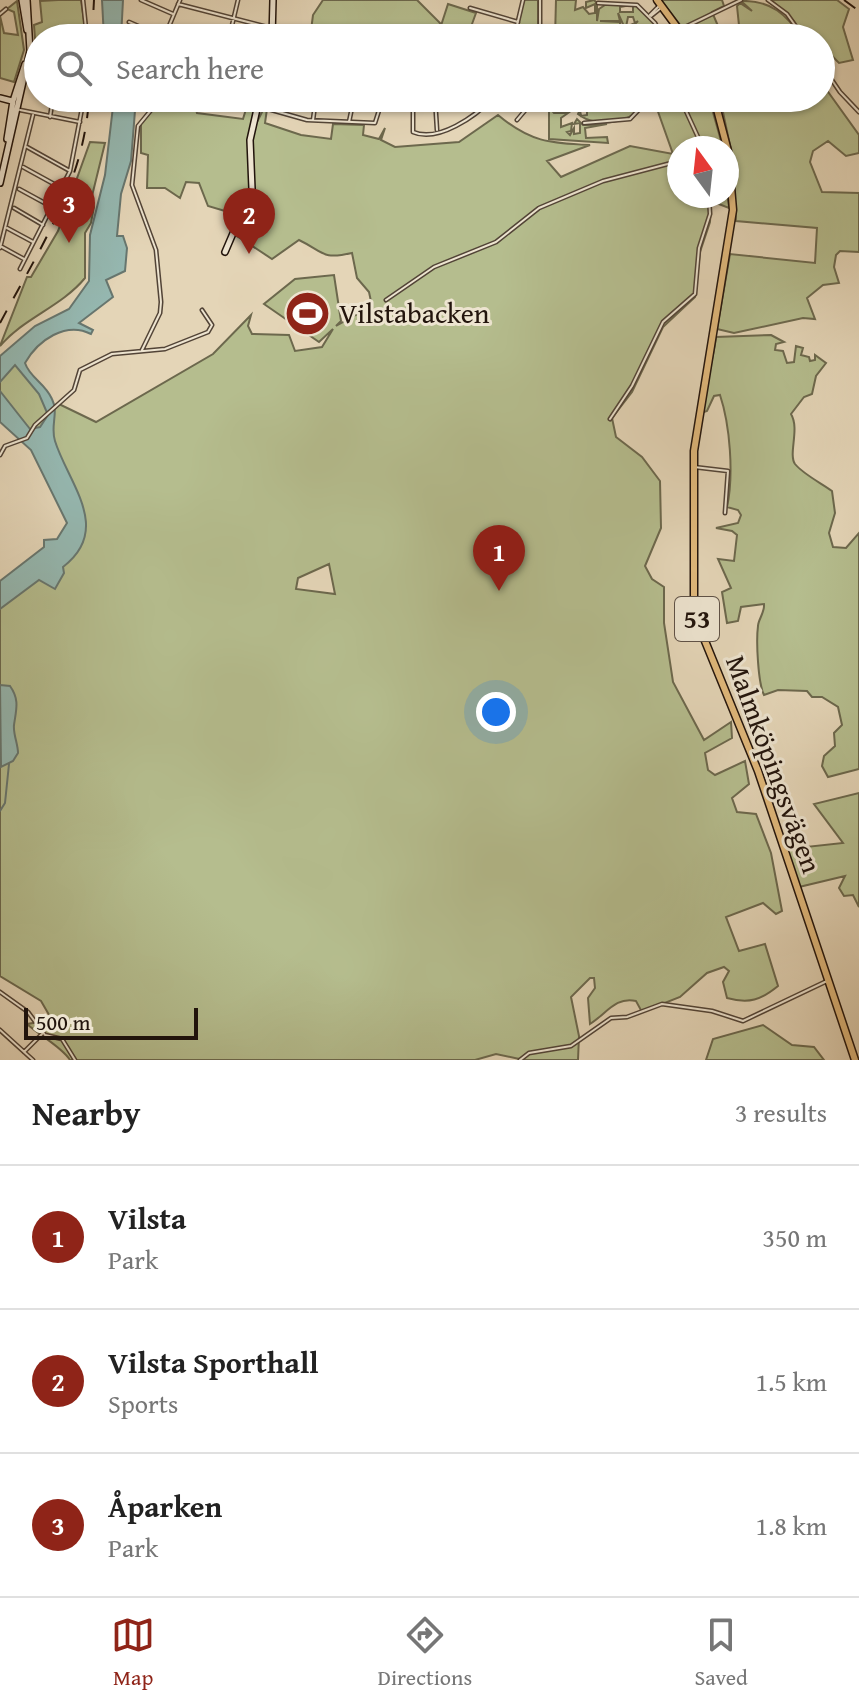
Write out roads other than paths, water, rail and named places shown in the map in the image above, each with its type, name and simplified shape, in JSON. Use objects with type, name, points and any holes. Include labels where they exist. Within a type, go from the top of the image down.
[{"type":"main road","points":[[24,0],[26,24]]},
{"type":"main road","points":[[24,0],[27,24]]},
{"type":"main road","points":[[272,24],[273,0]]},
{"type":"main road","points":[[659,3],[675,24]]},
{"type":"main road","points":[[0,183],[11,104],[24,60]]},
{"type":"main road","points":[[0,169],[11,104],[24,68]]},
{"type":"main road","points":[[225,252],[251,193],[250,140],[256,112]]},
{"type":"main road","name":"Malmköpingsvägen","points":[[718,112],[731,166],[732,225],[701,398],[693,467],[693,579],[698,622],[758,771],[855,1060]]},
{"type":"street","points":[[83,0],[86,24]]},
{"type":"street","points":[[141,0],[174,15]]},
{"type":"street","points":[[232,24],[238,0]]},
{"type":"street","points":[[470,8],[518,22],[523,0]]},
{"type":"street","points":[[540,0],[540,24]]},
{"type":"street","points":[[692,24],[741,0]]},
{"type":"street","points":[[768,0],[787,14],[794,24]]},
{"type":"street","points":[[170,24],[179,2],[255,24]]},
{"type":"street","points":[[598,3],[633,3],[650,16],[655,24]]},
{"type":"street","points":[[650,16],[659,3]]},
{"type":"street","points":[[0,14],[6,9]]},
{"type":"street","points":[[129,22],[133,24]]},
{"type":"street","points":[[835,85],[859,112]]},
{"type":"street","points":[[27,112],[82,122]]},
{"type":"street","points":[[50,118],[51,112]]},
{"type":"street","points":[[20,269],[63,189],[83,112]]},
{"type":"street","points":[[139,352],[148,341],[161,306],[155,245],[132,185],[138,126],[150,112]]},
{"type":"street","points":[[281,112],[313,121],[348,123],[375,123],[379,112]]},
{"type":"street","points":[[313,121],[314,112]]},
{"type":"street","points":[[348,123],[351,112]]},
{"type":"street","points":[[413,112],[414,133],[437,131],[477,112]]},
{"type":"street","points":[[436,112],[437,131]]},
{"type":"street","points":[[517,120],[524,112]]},
{"type":"street","points":[[584,123],[630,119],[637,112]]},
{"type":"street","points":[[686,112],[697,136]]},
{"type":"street","points":[[25,260],[0,247],[18,188],[33,115]]},
{"type":"street","points":[[26,146],[70,171]]},
{"type":"street","points":[[386,300],[434,267],[496,242],[539,208],[603,181],[667,164]]},
{"type":"street","points":[[22,167],[63,189]]},
{"type":"street","points":[[18,188],[53,207]]},
{"type":"street","points":[[12,208],[44,225]]},
{"type":"street","points":[[610,419],[632,386],[666,319],[695,294],[698,253],[710,208]]},
{"type":"street","points":[[6,228],[34,243]]},
{"type":"street","points":[[0,455],[5,446],[22,441],[75,388],[77,375],[83,369],[112,354],[170,348],[208,332],[211,324],[202,310]]},
{"type":"street","points":[[693,467],[728,471],[725,513]]},
{"type":"street","points":[[520,1060],[529,1053],[571,1046],[614,1017],[627,1017],[658,1005],[712,1011],[743,1021],[828,981]]},
{"type":"street","points":[[0,992],[28,1012],[43,1033],[62,1039],[75,1060]]},
{"type":"street","points":[[0,1030],[33,1060]]},
{"type":"street","points":[[24,1053],[43,1033]]},
{"type":"water","points":[[102,0],[123,0],[122,24],[103,24]]},
{"type":"water","points":[[112,112],[135,112],[131,161],[121,194],[117,236],[123,236],[127,248],[125,271],[106,280],[113,297],[79,323],[93,330],[91,334],[63,331],[45,340],[25,363],[54,404],[55,441],[83,506],[85,537],[78,552],[63,567],[64,573],[55,589],[39,580],[0,609],[0,581],[44,547],[44,540],[57,539],[67,523],[31,450],[0,422],[0,391],[30,429],[40,427],[48,415],[39,394],[15,365],[0,382],[0,356],[35,326],[69,309],[89,281],[90,235],[105,175]]},
{"type":"water","points":[[0,685],[10,686],[15,696],[14,728],[18,753],[13,761],[1,767]]},
{"type":"waterway","points":[[0,811],[5,803],[9,764]]},
{"type":"railway","points":[[93,24],[94,0]]},
{"type":"railway","points":[[844,0],[859,11]]},
{"type":"railway","points":[[0,323],[44,242],[69,187],[87,112]]},
{"type":"place","name":"Åparken","points":[[69,243]]},
{"type":"place","name":"Vilsta Sporthall","points":[[249,254]]},
{"type":"place","name":"Vilstabacken","points":[[308,313]]},
{"type":"place","name":"Vilsta","points":[[499,591]]}]
